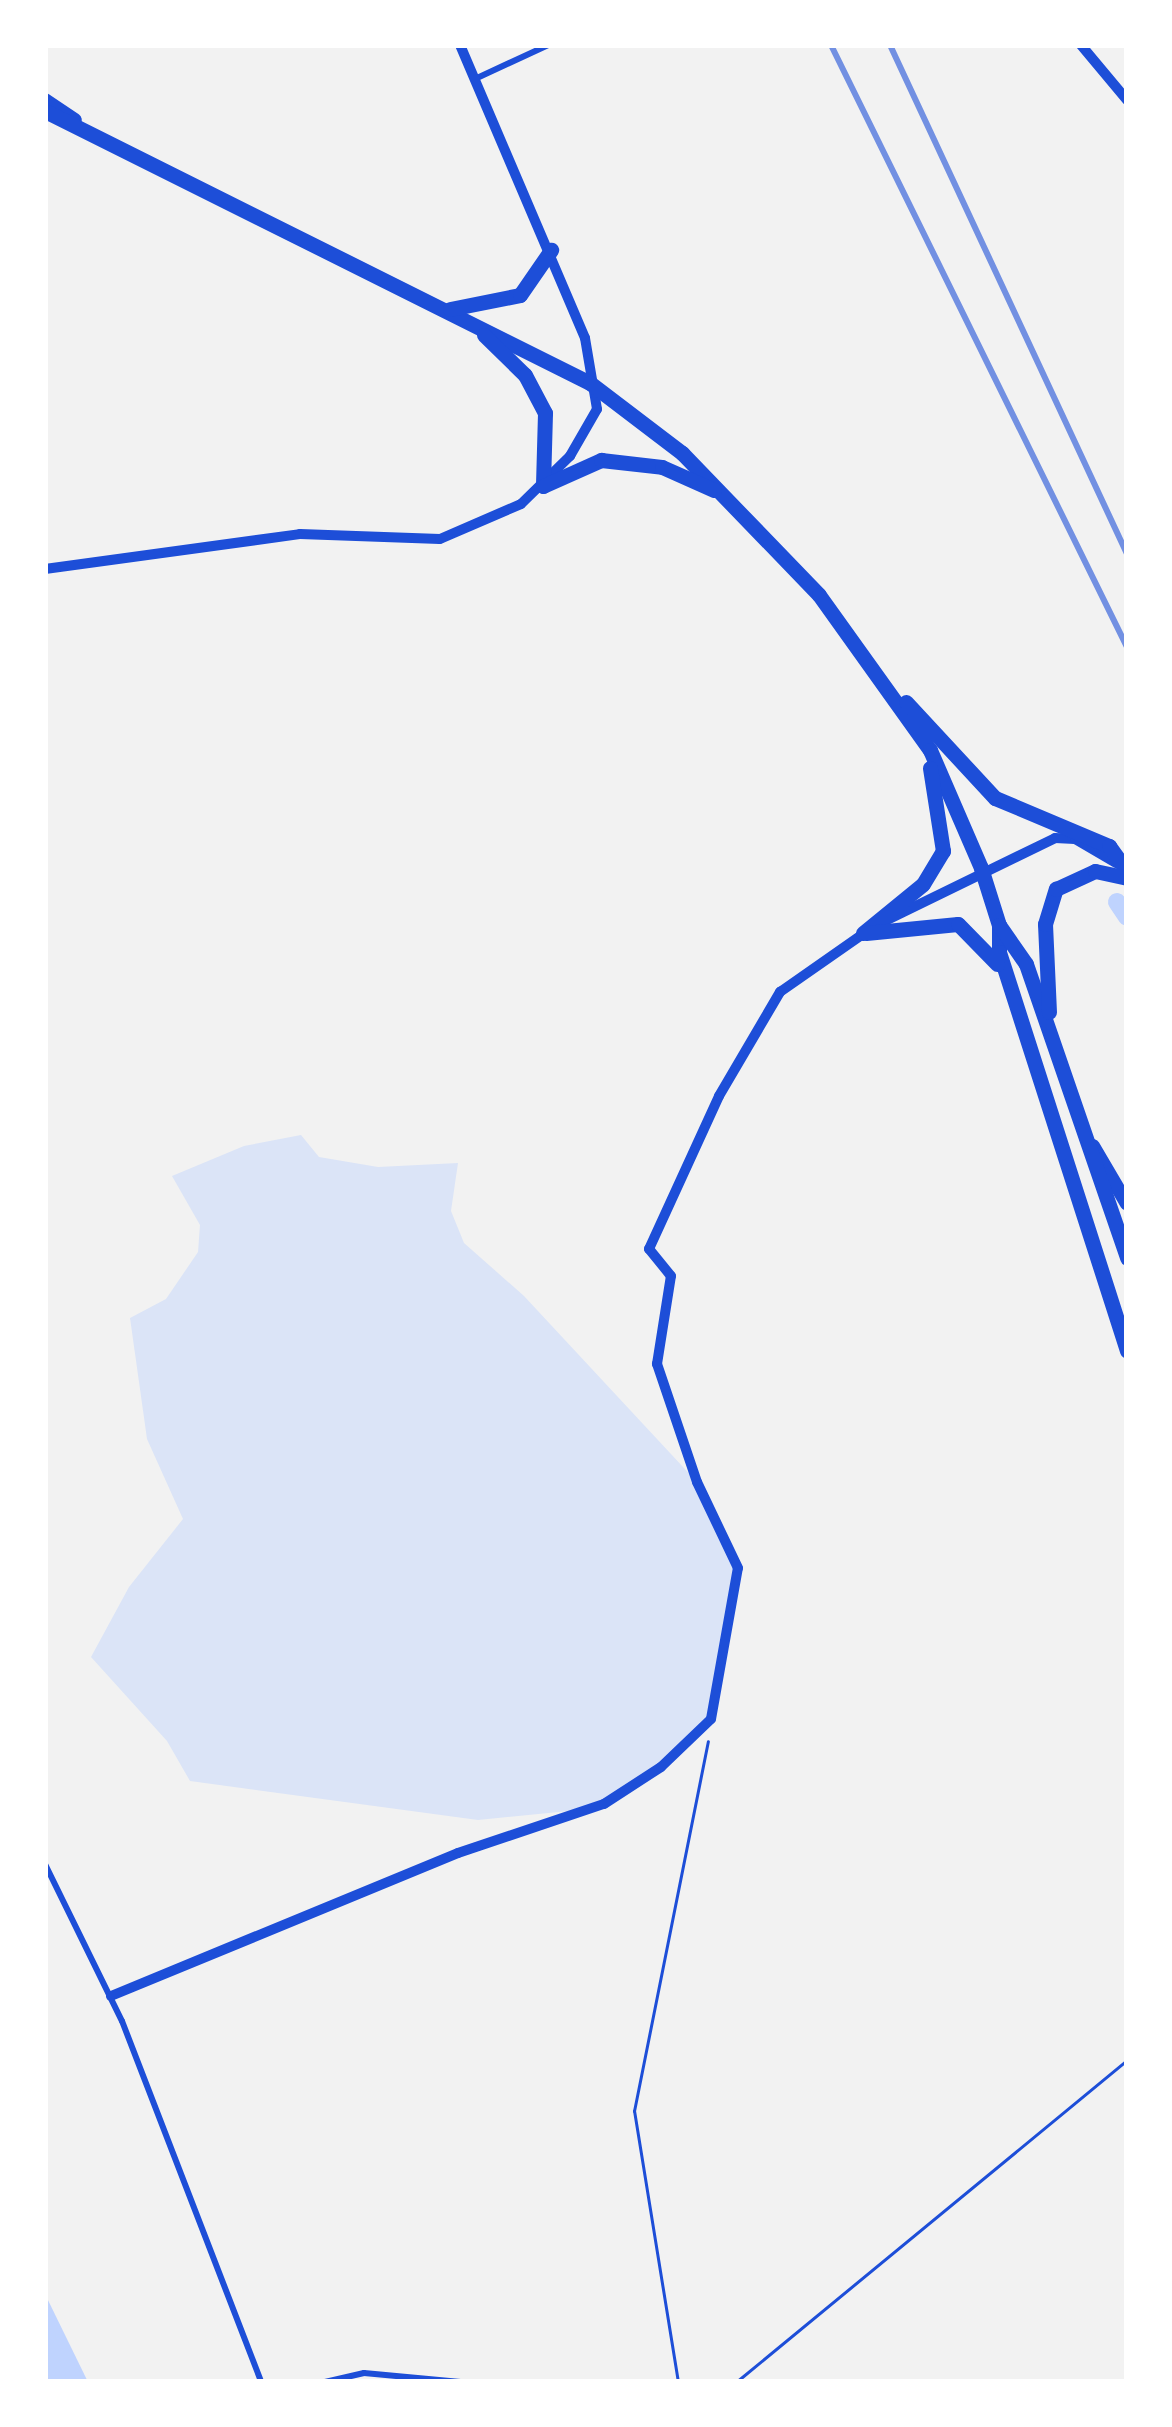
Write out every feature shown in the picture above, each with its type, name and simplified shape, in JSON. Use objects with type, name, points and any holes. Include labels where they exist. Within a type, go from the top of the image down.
[{"type":"main road","points":[[45,111],[598,388],[725,494],[881,677],[995,798],[1109,846],[1127,874]]},
{"type":"main road","points":[[447,309],[520,295],[551,250]]},
{"type":"main road","points":[[447,309],[498,344],[537,392],[548,431],[543,486]]},
{"type":"main road","points":[[543,486],[584,464],[630,460],[725,494]]},
{"type":"main road","points":[[881,677],[924,741],[981,868],[999,925],[1007,980],[1127,1351]]},
{"type":"main road","points":[[863,934],[923,884],[943,851],[924,741]]},
{"type":"main road","points":[[1050,1033],[1045,924],[1056,889],[1095,871],[1127,874]]},
{"type":"main road","points":[[863,934],[958,924],[976,934],[1007,980]]},
{"type":"main road","points":[[999,925],[1018,943],[1127,1258]]},
{"type":"street","points":[[45,569],[300,534],[440,539],[543,486],[590,429],[598,388],[551,250],[460,45]]},
{"type":"street","points":[[1081,45],[1127,100]]},
{"type":"street","points":[[45,100],[105,138]]},
{"type":"street","points":[[111,1996],[458,1853],[604,1804],[661,1767],[711,1719],[738,1568],[698,1482],[657,1364],[671,1276],[649,1249],[719,1096],[780,992],[863,934],[981,868],[1055,838],[1094,848],[1127,874]]},
{"type":"street","points":[[1078,1119],[1127,1204]]},
{"type":"lane","points":[[477,78],[548,45]]},
{"type":"lane","points":[[45,1864],[111,1996],[261,2382]]},
{"type":"lane","points":[[326,2382],[376,2373],[460,2382]]},
{"type":"path","points":[[678,2382],[634,2111],[711,1719]]},
{"type":"path","points":[[736,2382],[1127,2060]]},
{"type":"shaded area","points":[[301,1135],[319,1157],[378,1167],[458,1163],[451,1211],[464,1243],[524,1296],[697,1482],[736,1555],[711,1719],[673,1757],[589,1809],[478,1820],[190,1781],[167,1741],[91,1657],[129,1587],[183,1519],[147,1439],[130,1318],[166,1299],[198,1252],[200,1225],[172,1176],[244,1146]]},
{"type":"water","points":[[45,2294],[88,2382],[45,2382]]},
{"type":"waterway","points":[[1117,902],[1127,917]]},
{"type":"railway","points":[[831,45],[1127,647]]},
{"type":"railway","points":[[890,45],[1127,554]]}]
